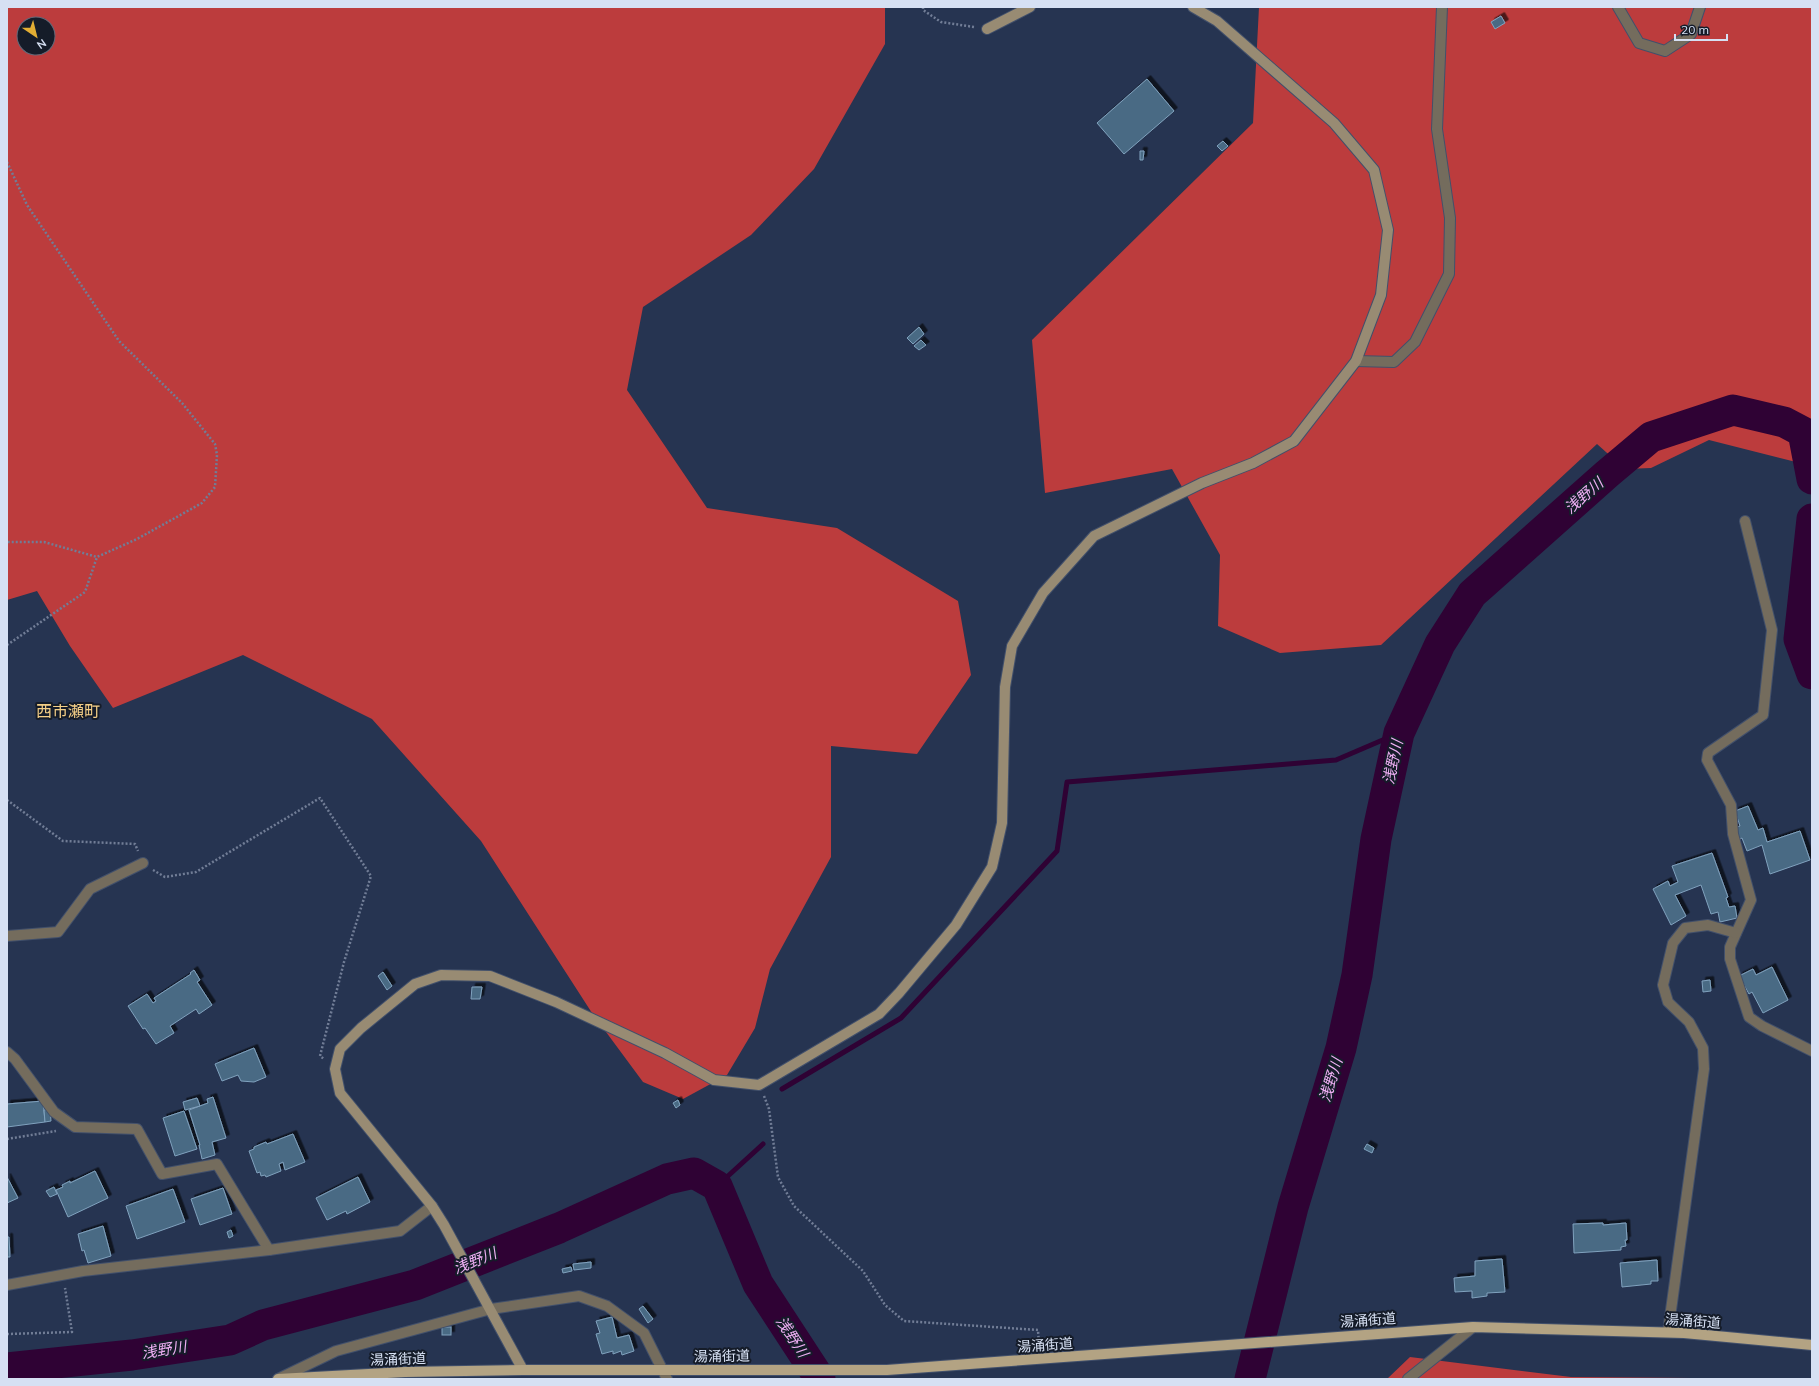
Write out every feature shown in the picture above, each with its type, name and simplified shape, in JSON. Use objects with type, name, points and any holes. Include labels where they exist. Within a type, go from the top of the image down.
[{"type":"main road","name":"湯涌街道","points":[[278,1379],[405,1372],[524,1370],[665,1375],[787,1369],[888,1370],[1473,1327],[1668,1332],[1812,1345]]},
{"type":"street","points":[[987,29],[1030,7]]},
{"type":"street","points":[[524,1370],[432,1206],[340,1093],[336,1069],[340,1049],[361,1028],[415,984],[441,975],[490,976],[556,1002],[665,1054],[714,1080],[759,1084],[879,1014],[899,993],[956,925],[992,867],[1002,823],[1006,687],[1012,646],[1044,593],[1094,536],[1202,483],[1253,463],[1294,441],[1356,361],[1381,295],[1388,230],[1374,170],[1334,123],[1217,22],[1193,7]]},
{"type":"street","points":[[1356,361],[1394,362],[1416,342],[1449,274],[1450,218],[1437,129],[1442,7]]},
{"type":"street","points":[[1618,7],[1639,43],[1665,51],[1691,34],[1700,7]]},
{"type":"street","points":[[1746,521],[1772,630],[1763,715],[1708,753],[1707,760],[1731,805],[1733,834],[1751,900],[1730,947],[1730,959],[1749,1017],[1762,1026],[1812,1050]]},
{"type":"street","points":[[7,936],[58,932],[90,889],[143,863]]},
{"type":"street","points":[[1668,1332],[1704,1069],[1703,1048],[1689,1022],[1668,1002],[1663,985],[1673,943],[1685,928],[1708,925],[1736,933]]},
{"type":"street","points":[[7,1052],[15,1059],[54,1112],[75,1127],[137,1129],[162,1174],[217,1164],[269,1250]]},
{"type":"street","points":[[7,1285],[62,1274],[269,1250],[400,1231],[432,1206]]},
{"type":"street","points":[[278,1379],[336,1351],[491,1309],[579,1296],[607,1306],[644,1333],[665,1375]]},
{"type":"street","points":[[1408,1379],[1473,1327]]},
{"type":"path","points":[[923,7],[923,10],[941,22],[987,29]]},
{"type":"path","points":[[7,162],[28,205],[119,341],[182,403],[215,444],[217,455],[215,487],[202,503],[137,539],[97,557],[44,542],[7,542]]},
{"type":"path","points":[[7,645],[85,592],[97,557]]},
{"type":"path","points":[[7,800],[63,841],[135,844],[143,863],[165,877],[196,872],[320,798],[371,876],[344,962],[320,1056],[336,1069]]},
{"type":"path","points":[[759,1084],[769,1109],[778,1176],[794,1206],[863,1271],[885,1305],[904,1320],[1038,1330],[1039,1360]]},
{"type":"path","points":[[7,1139],[75,1127]]},
{"type":"path","points":[[7,1334],[72,1332],[62,1274]]},
{"type":"shaded area","points":[[7,7],[885,7],[885,44],[814,169],[751,235],[643,307],[627,390],[707,508],[837,528],[958,601],[971,675],[917,754],[831,746],[831,857],[770,969],[755,1028],[727,1075],[683,1099],[643,1082],[592,1013],[481,841],[372,719],[243,655],[113,708],[70,646],[37,591],[7,600]]},
{"type":"shaded area","points":[[1259,7],[1812,7],[1812,466],[1709,440],[1651,468],[1625,469],[1597,444],[1381,645],[1280,653],[1218,626],[1220,555],[1172,469],[1045,493],[1032,340],[1253,123]]},
{"type":"shaded area","points":[[1410,1357],[1571,1377],[1812,1379],[1387,1379]]},
{"type":"building","points":[[1501,16],[1505,23],[1495,29],[1491,22]]},
{"type":"building","points":[[1147,79],[1174,111],[1124,154],[1097,123]]},
{"type":"building","points":[[1223,141],[1228,146],[1222,151],[1217,146]]},
{"type":"building","points":[[1140,151],[1144,151],[1143,160],[1140,160]]},
{"type":"building","points":[[919,327],[924,334],[913,344],[907,338]]},
{"type":"building","points":[[921,340],[926,345],[919,350],[914,346]]},
{"type":"building","points":[[1748,806],[1758,830],[1763,828],[1767,842],[1800,831],[1810,860],[1770,874],[1762,845],[1747,851],[1742,838],[1738,840],[1734,828],[1740,826],[1735,811]]},
{"type":"building","points":[[1712,853],[1728,897],[1726,898],[1729,907],[1735,906],[1737,918],[1720,922],[1718,912],[1711,914],[1701,885],[1675,895],[1686,916],[1671,925],[1653,889],[1668,881],[1670,886],[1678,882],[1672,866]]},
{"type":"building","points":[[1772,967],[1788,1000],[1763,1013],[1752,992],[1749,994],[1739,976],[1753,969],[1756,975]]},
{"type":"building","points":[[194,970],[200,980],[197,982],[212,1005],[199,1014],[196,1009],[170,1026],[174,1033],[156,1044],[145,1028],[143,1029],[128,1006],[147,994],[153,1003],[156,1001],[154,998],[191,974],[190,973]]},
{"type":"building","points":[[383,972],[392,986],[387,990],[378,976]]},
{"type":"building","points":[[1710,980],[1711,991],[1703,992],[1702,981]]},
{"type":"building","points":[[472,987],[482,987],[480,999],[471,999]]},
{"type":"building","points":[[254,1048],[266,1077],[254,1082],[241,1081],[238,1075],[222,1081],[215,1064]]},
{"type":"building","points":[[213,1097],[226,1138],[212,1142],[215,1155],[202,1159],[200,1145],[189,1110],[208,1103],[207,1099]]},
{"type":"building","points":[[197,1098],[200,1106],[185,1110],[183,1102]]},
{"type":"building","points":[[678,1100],[680,1105],[676,1108],[673,1103]]},
{"type":"building","points":[[43,1101],[45,1122],[7,1127],[7,1104]]},
{"type":"building","points":[[50,1109],[51,1121],[45,1122],[44,1110]]},
{"type":"building","points":[[184,1111],[197,1149],[175,1156],[163,1118]]},
{"type":"building","points":[[293,1134],[305,1162],[285,1170],[283,1162],[279,1164],[281,1171],[266,1177],[265,1175],[261,1176],[260,1172],[257,1173],[249,1151],[266,1142],[267,1144]]},
{"type":"building","points":[[1367,1144],[1374,1148],[1372,1153],[1364,1149]]},
{"type":"building","points":[[95,1171],[108,1198],[68,1217],[56,1190],[63,1187],[62,1185],[70,1181],[70,1183]]},
{"type":"building","points":[[7,1177],[18,1198],[7,1203]]},
{"type":"building","points":[[358,1177],[370,1202],[347,1214],[346,1211],[327,1220],[316,1198]]},
{"type":"building","points":[[54,1187],[57,1194],[50,1197],[46,1191]]},
{"type":"building","points":[[223,1188],[232,1214],[200,1225],[191,1199]]},
{"type":"building","points":[[173,1189],[185,1222],[137,1239],[126,1206]]},
{"type":"building","points":[[1603,1223],[1603,1225],[1626,1223],[1626,1246],[1621,1247],[1621,1250],[1574,1253],[1573,1224]]},
{"type":"building","points":[[103,1226],[111,1256],[88,1263],[84,1250],[82,1251],[78,1234]]},
{"type":"building","points":[[231,1230],[233,1236],[229,1238],[227,1232]]},
{"type":"building","points":[[7,1237],[9,1237],[10,1257],[7,1257]]},
{"type":"building","points":[[1502,1259],[1505,1292],[1487,1293],[1487,1296],[1472,1298],[1472,1291],[1455,1292],[1454,1278],[1475,1276],[1475,1261]]},
{"type":"building","points":[[1657,1260],[1658,1281],[1651,1281],[1651,1284],[1622,1287],[1620,1263]]},
{"type":"building","points":[[591,1262],[591,1268],[574,1270],[573,1264]]},
{"type":"building","points":[[571,1267],[572,1271],[563,1273],[562,1269]]},
{"type":"building","points":[[643,1306],[653,1319],[648,1323],[639,1309]]},
{"type":"building","points":[[612,1317],[617,1338],[629,1335],[634,1351],[622,1355],[621,1351],[613,1354],[613,1351],[602,1354],[596,1334],[600,1333],[596,1321]]},
{"type":"building","points":[[442,1327],[451,1327],[451,1335],[442,1335]]},
{"type":"waterway","name":"浅野川","points":[[1250,1379],[1293,1207],[1341,1048],[1357,975],[1376,839],[1399,733],[1440,644],[1472,594],[1651,437],[1733,410],[1784,422],[1803,432],[1812,479]]},
{"type":"waterway","name":"浅野川","points":[[1812,519],[1799,639],[1812,674]]},
{"type":"waterway","points":[[782,1089],[901,1018],[1057,851],[1067,782],[1336,760],[1399,733]]},
{"type":"waterway","points":[[717,1186],[763,1144]]},
{"type":"waterway","name":"浅野川","points":[[7,1368],[132,1355],[230,1340],[263,1325],[415,1285],[559,1228],[667,1179],[694,1173],[717,1186],[758,1284],[820,1379]]},
{"type":"district","name":"西市瀬町","points":[[68,711]]}]
